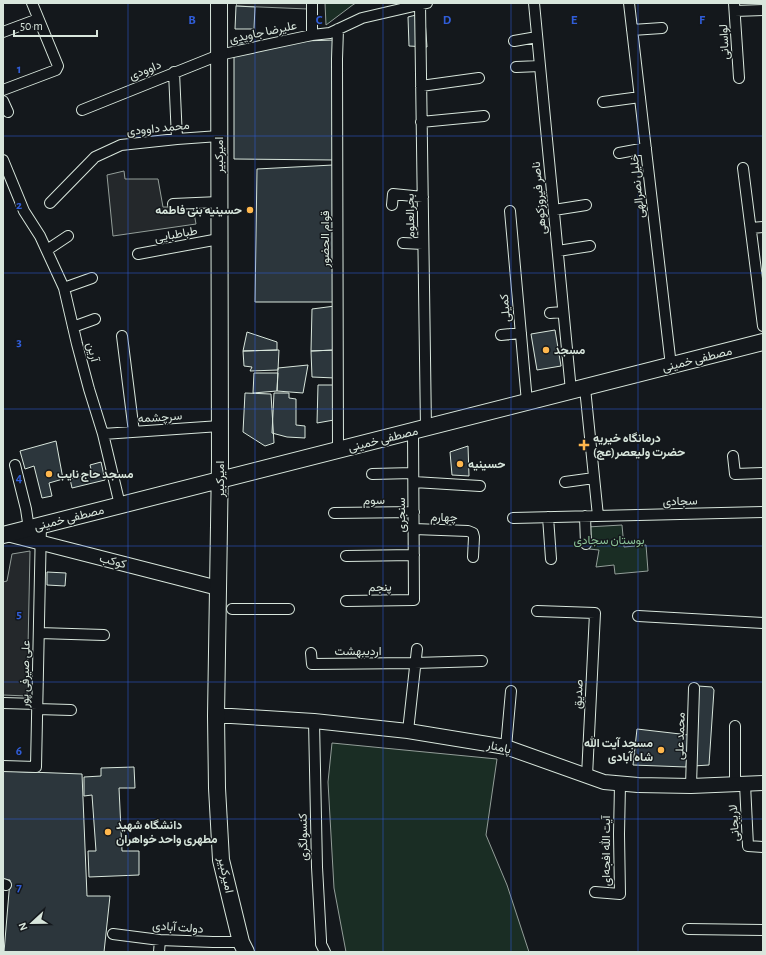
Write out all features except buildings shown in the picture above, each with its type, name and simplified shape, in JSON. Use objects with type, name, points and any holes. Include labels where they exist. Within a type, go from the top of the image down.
[{"type":"main road","name":"امیرکبیر","points":[[219,3],[220,480],[218,588],[224,716],[217,788],[221,860],[244,947]]},
{"type":"main road","name":"مصطفی خمینی","points":[[5,534],[763,342]]},
{"type":"street","points":[[3,90],[56,70],[58,66],[32,3]]},
{"type":"street","points":[[312,3],[312,34]]},
{"type":"street","name":"ناصر فیروزکوهی","points":[[534,3],[563,312],[578,389]]},
{"type":"street","name":"خلیل نصرالهی","points":[[629,3],[671,366]]},
{"type":"street","name":"علیرضا جاویدی","points":[[219,55],[312,34],[330,33],[362,18],[423,4]]},
{"type":"street","name":"بحرالعلوم","points":[[420,430],[423,244],[421,86],[423,4]]},
{"type":"street","points":[[734,7],[763,10]]},
{"type":"street","name":"لواسانی","points":[[734,7],[739,78]]},
{"type":"street","points":[[3,32],[38,19]]},
{"type":"street","points":[[632,30],[662,28]]},
{"type":"street","name":"قوام الحضور","points":[[338,29],[338,450]]},
{"type":"street","points":[[514,41],[537,37]]},
{"type":"street","name":"داوودی","points":[[82,110],[219,55]]},
{"type":"street","points":[[516,67],[540,66]]},
{"type":"street","points":[[174,72],[177,139]]},
{"type":"street","points":[[421,86],[479,78]]},
{"type":"street","points":[[603,102],[640,97]]},
{"type":"street","points":[[3,101],[8,112]]},
{"type":"street","points":[[421,122],[484,116]]},
{"type":"street","name":"محمد داوودی","points":[[50,203],[95,157],[121,145],[219,136]]},
{"type":"street","points":[[619,153],[646,148]]},
{"type":"street","name":"آرین","points":[[3,160],[24,211],[40,236],[64,288],[73,328],[89,389],[103,434],[120,505]]},
{"type":"street","points":[[743,168],[763,326]]},
{"type":"street","points":[[392,205],[393,194],[423,197]]},
{"type":"street","points":[[174,204],[219,202]]},
{"type":"street","points":[[554,210],[586,205]]},
{"type":"street","name":"کمیلی","points":[[510,211],[527,402]]},
{"type":"street","points":[[751,228],[763,227]]},
{"type":"street","points":[[47,250],[68,236]]},
{"type":"street","name":"طباطبایی","points":[[138,254],[220,239]]},
{"type":"street","points":[[403,243],[423,244]]},
{"type":"street","points":[[558,252],[590,246]]},
{"type":"street","points":[[64,288],[92,278]]},
{"type":"street","points":[[550,313],[563,312]]},
{"type":"street","points":[[73,328],[95,319]]},
{"type":"street","points":[[501,335],[520,332]]},
{"type":"street","points":[[122,336],[134,432]]},
{"type":"street","points":[[578,389],[594,478],[598,516]]},
{"type":"street","name":"سرچشمه","points":[[103,434],[220,426]]},
{"type":"street","name":"سنجری","points":[[414,600],[414,478],[420,430]]},
{"type":"street","points":[[733,456],[735,474],[763,473]]},
{"type":"street","name":"علی صیرفی پور","points":[[3,766],[36,767],[41,543],[26,509],[15,465]]},
{"type":"street","points":[[372,474],[480,486]]},
{"type":"street","points":[[565,482],[594,478]]},
{"type":"street","name":"سوم","points":[[334,513],[414,512]]},
{"type":"street","name":"سجادی","points":[[513,518],[763,512]]},
{"type":"street","points":[[585,516],[586,544]]},
{"type":"street","points":[[548,517],[551,559]]},
{"type":"street","name":"چهارم","points":[[414,529],[468,531],[473,533],[473,557]]},
{"type":"street","name":"کوکب","points":[[5,534],[218,588]]},
{"type":"street","points":[[346,556],[414,555]]},
{"type":"street","name":"پنجم","points":[[346,601],[414,600]]},
{"type":"street","points":[[232,609],[289,608]]},
{"type":"street","name":"صدیق","points":[[537,611],[596,613],[587,776]]},
{"type":"street","points":[[638,616],[763,623]]},
{"type":"street","points":[[39,633],[104,635]]},
{"type":"street","points":[[408,731],[417,649]]},
{"type":"street","name":"اردیبهشت","points":[[311,653],[312,664],[482,661]]},
{"type":"street","name":"محمد علی","points":[[691,786],[694,688]]},
{"type":"street","points":[[506,747],[511,691]]},
{"type":"street","points":[[3,703],[71,710]]},
{"type":"street","name":"پامنار","points":[[224,716],[314,721],[408,731],[506,747],[604,782],[620,784],[691,786],[763,783]]},
{"type":"street","name":"کنسولگری","points":[[314,721],[317,868],[321,944],[325,952]]},
{"type":"street","points":[[735,726],[740,784]]},
{"type":"street","name":"آیت الله افجه‌ای","points":[[595,892],[620,894],[620,784]]},
{"type":"street","name":"لاریجانی","points":[[740,784],[748,846],[763,847]]},
{"type":"street","points":[[688,929],[763,930]]},
{"type":"street","name":"دولت آبادی","points":[[113,934],[160,940],[213,942],[244,947]]},
{"type":"street","points":[[159,952],[160,940]]},
{"type":"green space","points":[[325,3],[357,3],[326,25]]},
{"type":"green space","name":"بوستان سجادی","points":[[622,525],[624,547],[646,545],[648,571],[615,574],[614,565],[596,567],[599,550],[589,549],[587,527]]},
{"type":"green space","points":[[332,743],[497,759],[486,835],[507,885],[529,952],[346,952],[334,888],[328,782]]},
{"type":"shaded area","points":[[237,3],[309,3],[308,9],[236,6]]},
{"type":"shaded area","points":[[124,171],[125,179],[158,179],[163,207],[193,207],[196,224],[113,236],[107,175]]},
{"type":"shaded area","points":[[30,551],[27,696],[3,695],[3,582],[7,581],[12,554]]},
{"type":"place","name":"حسینیه بنی فاطمه","points":[[250,210]]},
{"type":"place","name":"مسجد","points":[[546,350]]},
{"type":"place","name":"درمانگاه خیریه حضرت ولیعصر(عج)","points":[[584,445]]},
{"type":"place","name":"حسینیه","points":[[460,464]]},
{"type":"place","name":"مسجد حاج نایب","points":[[49,474]]},
{"type":"place","name":"مسجد آیت الله شاه آبادی","points":[[661,750]]},
{"type":"place","name":"دانشگاه شهید مطهری واحد خواهران","points":[[108,832]]}]
